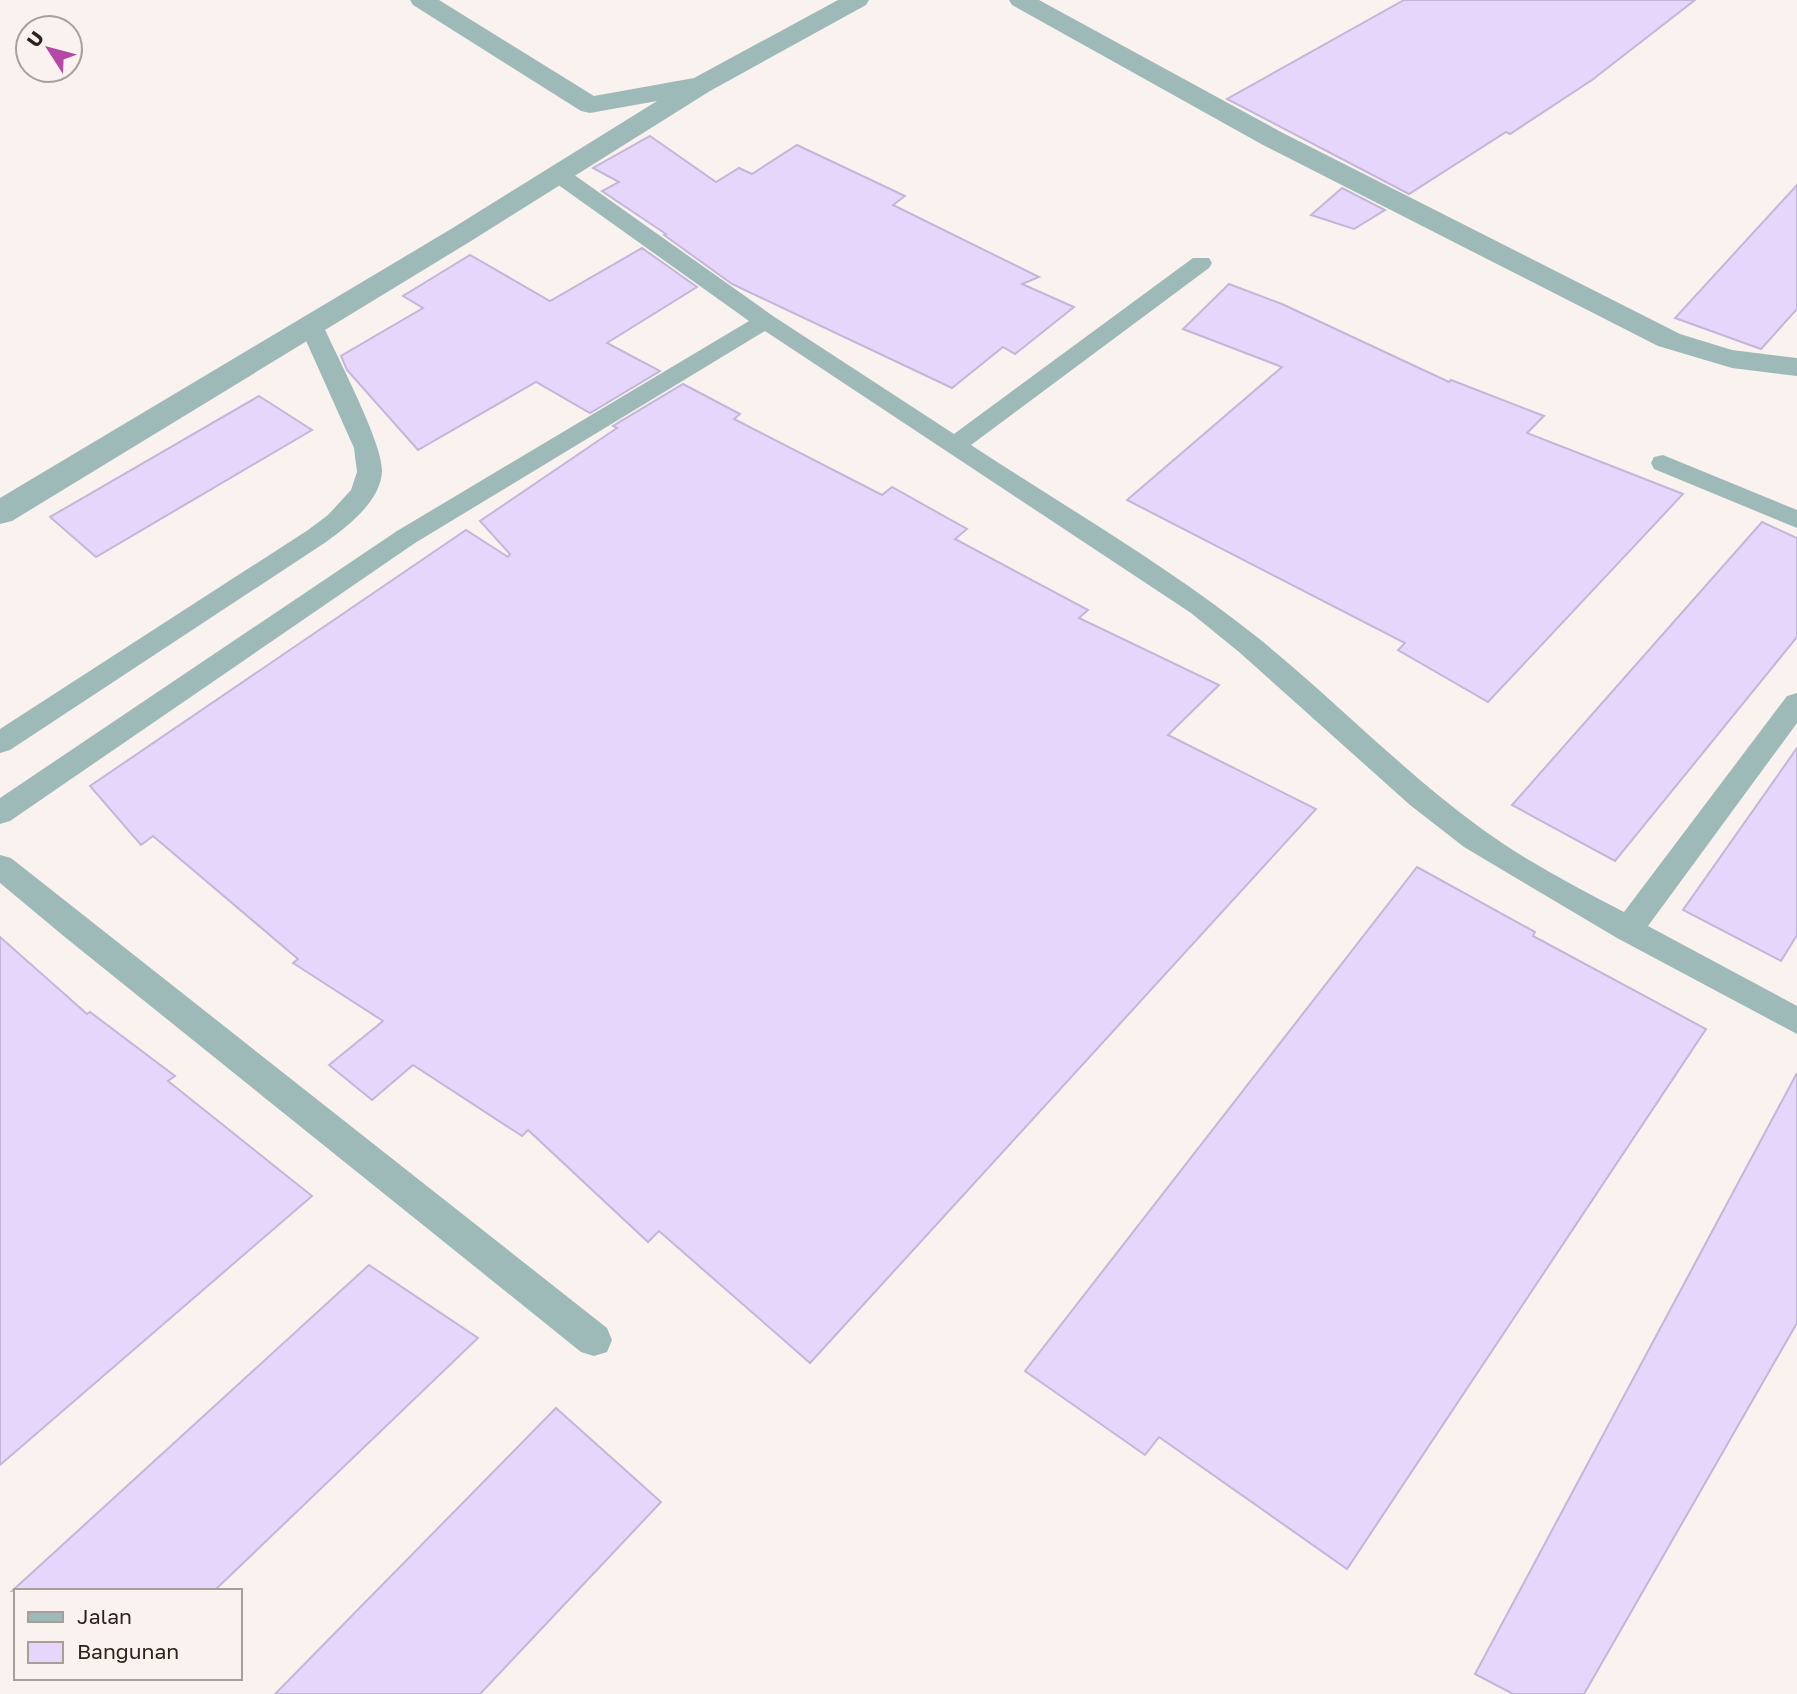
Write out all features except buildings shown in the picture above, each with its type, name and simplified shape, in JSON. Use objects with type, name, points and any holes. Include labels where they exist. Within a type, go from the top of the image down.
[{"type":"street","points":[[422,0],[590,106],[701,85]]},
{"type":"street","points":[[0,513],[701,85],[857,0]]},
{"type":"street","points":[[1021,0],[1273,139],[1669,340],[1720,358],[1752,364],[1797,367]]},
{"type":"lane","points":[[558,174],[765,321],[1200,607],[1249,645],[1420,797],[1474,839],[1628,930],[1797,1021]]},
{"type":"lane","points":[[954,446],[1201,263]]},
{"type":"lane","points":[[0,813],[406,537],[765,321]]},
{"type":"lane","points":[[0,743],[317,536],[337,521],[363,493],[370,472],[366,448],[311,325]]},
{"type":"lane","points":[[1663,463],[1797,520]]},
{"type":"lane","points":[[1628,930],[1797,703]]},
{"type":"lane","points":[[0,866],[594,1340]]}]
